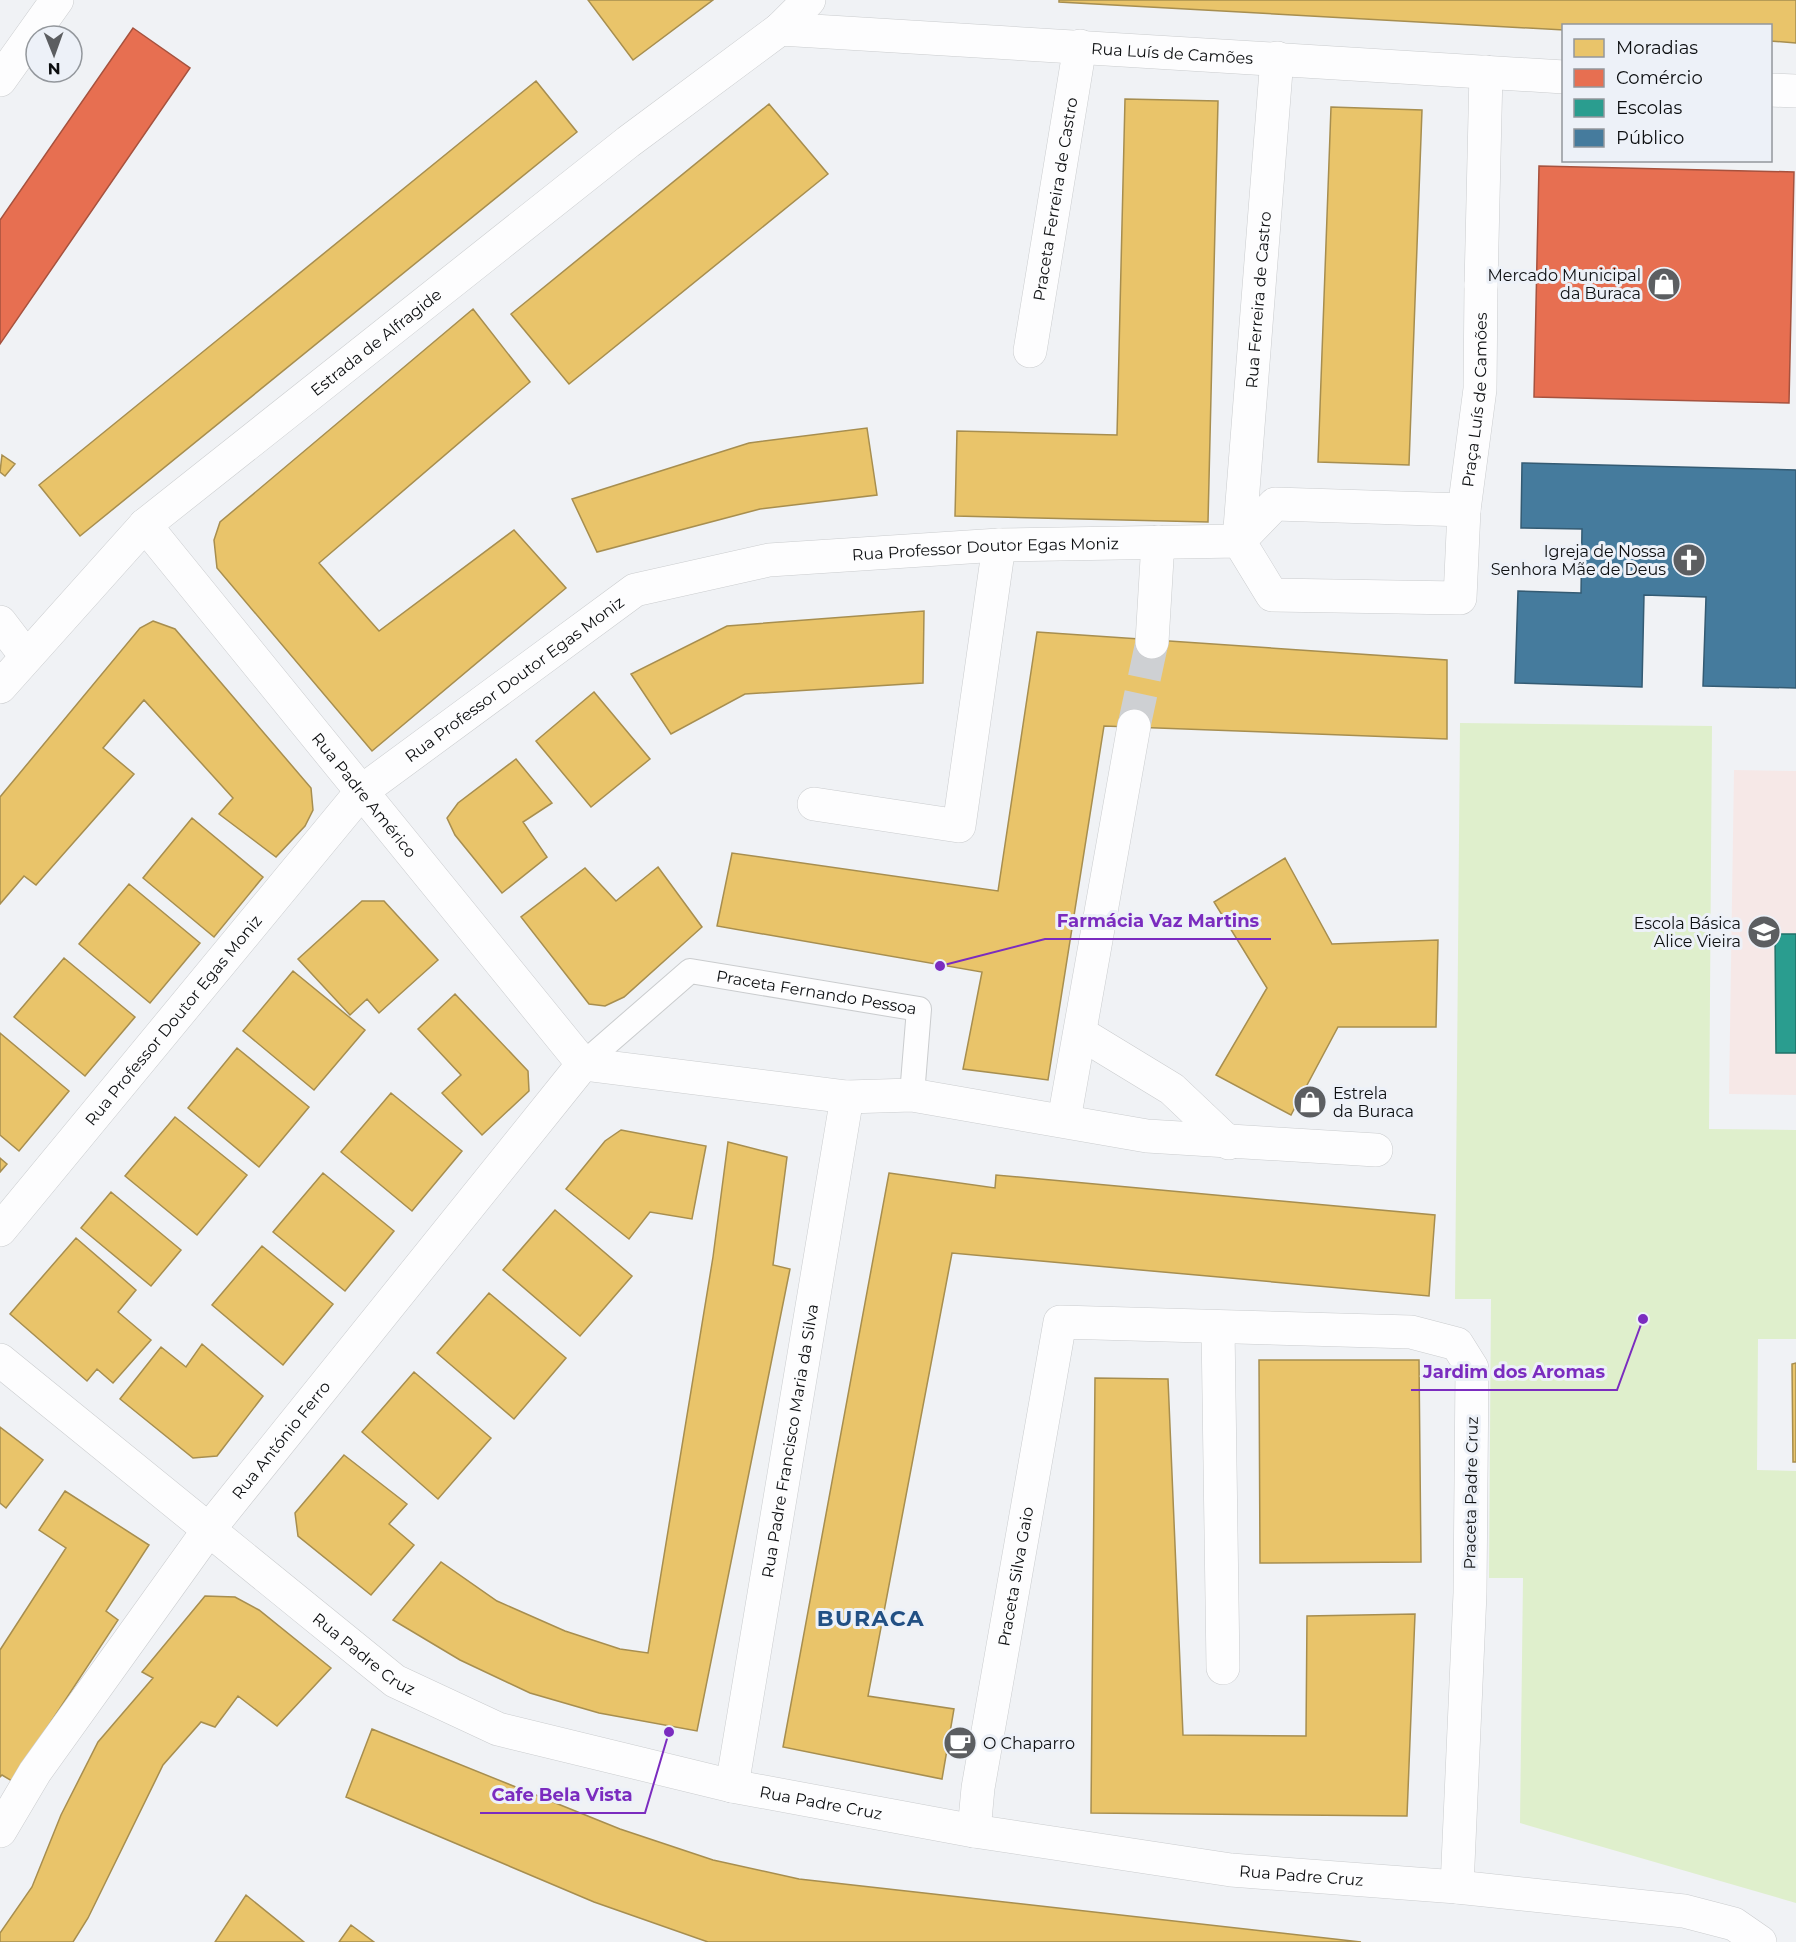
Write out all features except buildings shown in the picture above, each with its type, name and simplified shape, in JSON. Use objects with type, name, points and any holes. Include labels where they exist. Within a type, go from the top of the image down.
[{"type":"street","points":[[0,80],[57,0]]},
{"type":"street","name":"Estrada de Alfragide","points":[[0,687],[145,525],[628,142],[780,29],[809,0]]},
{"type":"street","name":"Rua Luís de Camões","points":[[780,29],[1562,77]]},
{"type":"street","name":"Praceta Ferreira de Castro","points":[[1030,351],[1080,46]]},
{"type":"street","name":"Rua Ferreira de Castro","points":[[1239,541],[1277,58]]},
{"type":"street","name":"Praça Luís de Camões","points":[[1464,510],[1480,389],[1486,72]]},
{"type":"street","points":[[1772,90],[1796,91]]},
{"type":"street","points":[[1275,504],[1464,510],[1460,598],[1272,595],[1239,541],[1275,504]]},
{"type":"street","name":"Rua Padre Américo","points":[[145,525],[583,1064]]},
{"type":"street","name":"Rua Professor Doutor Egas Moniz","points":[[0,1230],[362,791],[635,591],[769,560],[999,545],[1239,541]]},
{"type":"street","points":[[1152,642],[1158,542]]},
{"type":"street","points":[[814,804],[959,826],[999,545]]},
{"type":"street","points":[[0,622],[26,656],[0,677]]},
{"type":"street","points":[[1064,1120],[1134,726]]},
{"type":"street","points":[[1080,1033],[1172,1089],[1229,1143]]},
{"type":"street","points":[[583,1064],[847,1097],[912,1095],[1147,1136],[1229,1143],[1376,1150]]},
{"type":"street","name":"Rua António Ferro","points":[[0,1831],[35,1772],[210,1528],[583,1064]]},
{"type":"street","name":"Rua Padre Francisco Maria da Silva","points":[[732,1786],[847,1097]]},
{"type":"street","name":"Praceta Padre Cruz","points":[[1060,1322],[1411,1332],[1457,1344],[1472,1368],[1470,1593],[1457,1887]]},
{"type":"street","name":"Praceta Silva Gaio","points":[[974,1831],[978,1788],[1060,1322]]},
{"type":"street","points":[[1218,1327],[1223,1668]]},
{"type":"street","name":"Rua Padre Cruz","points":[[0,1360],[210,1528],[395,1681],[498,1729],[732,1786],[974,1831],[1231,1870],[1457,1887],[1684,1911],[1734,1924],[1760,1942]]},
{"type":"lane","name":"Praceta Fernando Pessoa","points":[[583,1064],[690,971],[919,1009],[912,1095]]},
{"type":"shaded area","name":"Escola Básica Alice Vieira","points":[[1734,770],[1796,771],[1796,1095],[1729,1094]]},
{"type":"green space","points":[[1460,723],[1712,726],[1709,1129],[1796,1130],[1796,1339],[1758,1339],[1757,1470],[1796,1471],[1796,1903],[1520,1823],[1523,1578],[1489,1578],[1491,1299],[1455,1299]]},
{"type":"tunnel","points":[[1134,726],[1152,642]]},
{"type":"place","name":"Mercado Municipal da Buraca","points":[[1664,284]]},
{"type":"place","name":"Igreja de Nossa Senhora Mãe de Deus","points":[[1689,560]]},
{"type":"place","name":"Escola Básica Alice Vieira","points":[[1764,932]]},
{"type":"place","name":"Farmácia Vaz Martins","points":[[940,966]]},
{"type":"place","name":"Estrela da Buraca","points":[[1310,1102]]},
{"type":"place","name":"Jardim dos Aromas","points":[[1643,1319]]},
{"type":"place","name":"Cafe Bela Vista","points":[[669,1732]]},
{"type":"place","name":"O Chaparro","points":[[960,1743]]},
{"type":"district","name":"BURACA","points":[[871,1618]]}]
